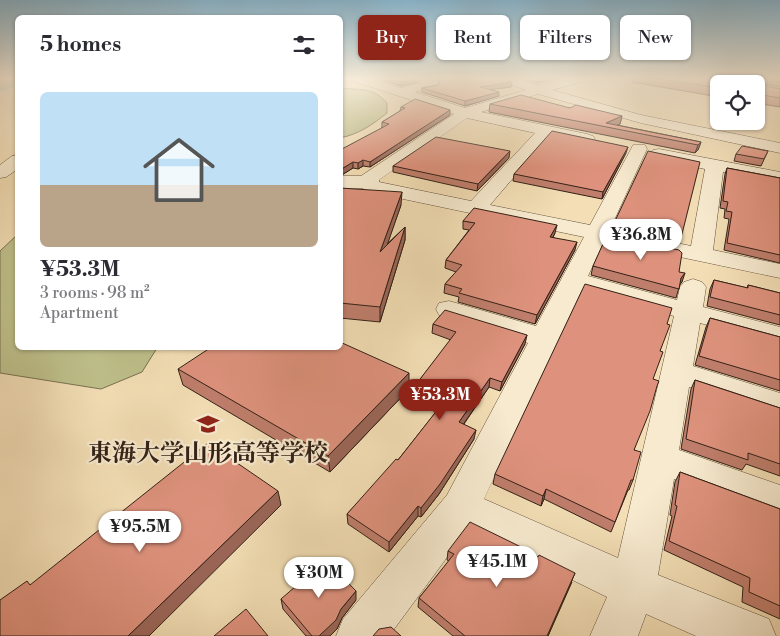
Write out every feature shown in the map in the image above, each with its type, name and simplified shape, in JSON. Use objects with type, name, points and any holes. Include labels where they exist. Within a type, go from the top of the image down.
[{"type":"street","points":[[449,108],[465,113],[602,142]]},
{"type":"street","points":[[482,108],[465,113],[369,178],[370,186],[780,271]]},
{"type":"street","points":[[600,108],[641,119],[780,148]]},
{"type":"street","points":[[476,208],[546,130]]},
{"type":"street","points":[[360,636],[461,508],[596,234],[629,148],[780,178]]},
{"type":"street","points":[[0,173],[15,162]]},
{"type":"street","points":[[701,254],[716,165]]},
{"type":"street","points":[[0,173],[15,173]]},
{"type":"street","points":[[343,182],[370,182]]},
{"type":"street","points":[[573,280],[690,299],[780,336]]},
{"type":"street","points":[[614,636],[634,586],[690,299]]},
{"type":"street","points":[[449,309],[544,338]]},
{"type":"street","points":[[676,372],[780,405]]},
{"type":"street","points":[[660,458],[780,502]]},
{"type":"street","points":[[461,508],[634,586],[752,636]]},
{"type":"green space","points":[[343,108],[387,108],[387,113],[353,134],[343,137]]},
{"type":"green space","points":[[15,237],[15,350],[156,350],[142,372],[101,389],[0,373],[0,251]]},
{"type":"building","points":[[405,108],[443,108],[450,110],[370,162],[363,160],[358,163],[353,162],[343,168],[343,148],[389,124],[382,122]]},
{"type":"building","points":[[509,108],[587,108],[622,116],[606,123],[701,142],[698,145]]},
{"type":"building","points":[[552,131],[628,147],[603,192],[514,174]]},
{"type":"building","points":[[436,137],[510,151],[478,184],[393,166]]},
{"type":"building","points":[[742,146],[768,151],[764,159],[736,154]]},
{"type":"building","points":[[648,151],[700,162],[682,234],[615,221]]},
{"type":"building","points":[[727,168],[780,178],[780,255],[727,243],[732,212],[726,211],[728,202],[723,201]]},
{"type":"building","points":[[343,188],[402,192],[380,252],[405,227],[380,307],[343,303]]},
{"type":"building","points":[[474,208],[557,225],[550,237],[577,242],[537,315],[459,293],[462,289],[445,284],[462,265],[446,260],[475,223],[463,221]]},
{"type":"building","points":[[607,235],[679,250],[682,253],[679,272],[685,273],[681,278],[679,289],[593,266]]},
{"type":"building","points":[[714,280],[748,288],[748,285],[780,293],[780,315],[710,297]]},
{"type":"building","points":[[585,284],[672,308],[667,324],[670,325],[660,351],[663,352],[653,379],[659,381],[650,411],[634,450],[641,452],[633,480],[631,480],[615,522],[546,489],[543,496],[495,474]]},
{"type":"building","points":[[445,310],[527,335],[502,382],[490,378],[459,422],[476,430],[440,484],[421,508],[418,506],[389,542],[347,514],[396,459],[398,460],[442,404],[411,391],[456,332],[433,324]]},
{"type":"building","points":[[710,318],[780,337],[780,380],[699,356]]},
{"type":"building","points":[[343,343],[409,373],[328,456],[178,369],[207,350],[343,350]]},
{"type":"building","points":[[695,380],[780,408],[780,464],[748,453],[748,460],[686,439]]},
{"type":"building","points":[[208,443],[278,491],[128,636],[0,636],[0,600],[27,581],[30,585]]},
{"type":"building","points":[[680,472],[780,509],[780,606],[749,592],[750,578],[669,541],[677,506],[675,505]]},
{"type":"building","points":[[470,522],[538,557],[539,555],[575,573],[547,636],[465,636],[419,598],[454,554],[448,551]]},
{"type":"building","points":[[326,560],[356,591],[341,609],[336,620],[319,636],[312,636],[281,599]]},
{"type":"building","points":[[246,609],[268,636],[214,636]]},
{"type":"building","points":[[391,627],[401,636],[373,636],[379,629]]},
{"type":"place","name":"東海大学山形高等学校","points":[[208,424]]}]
